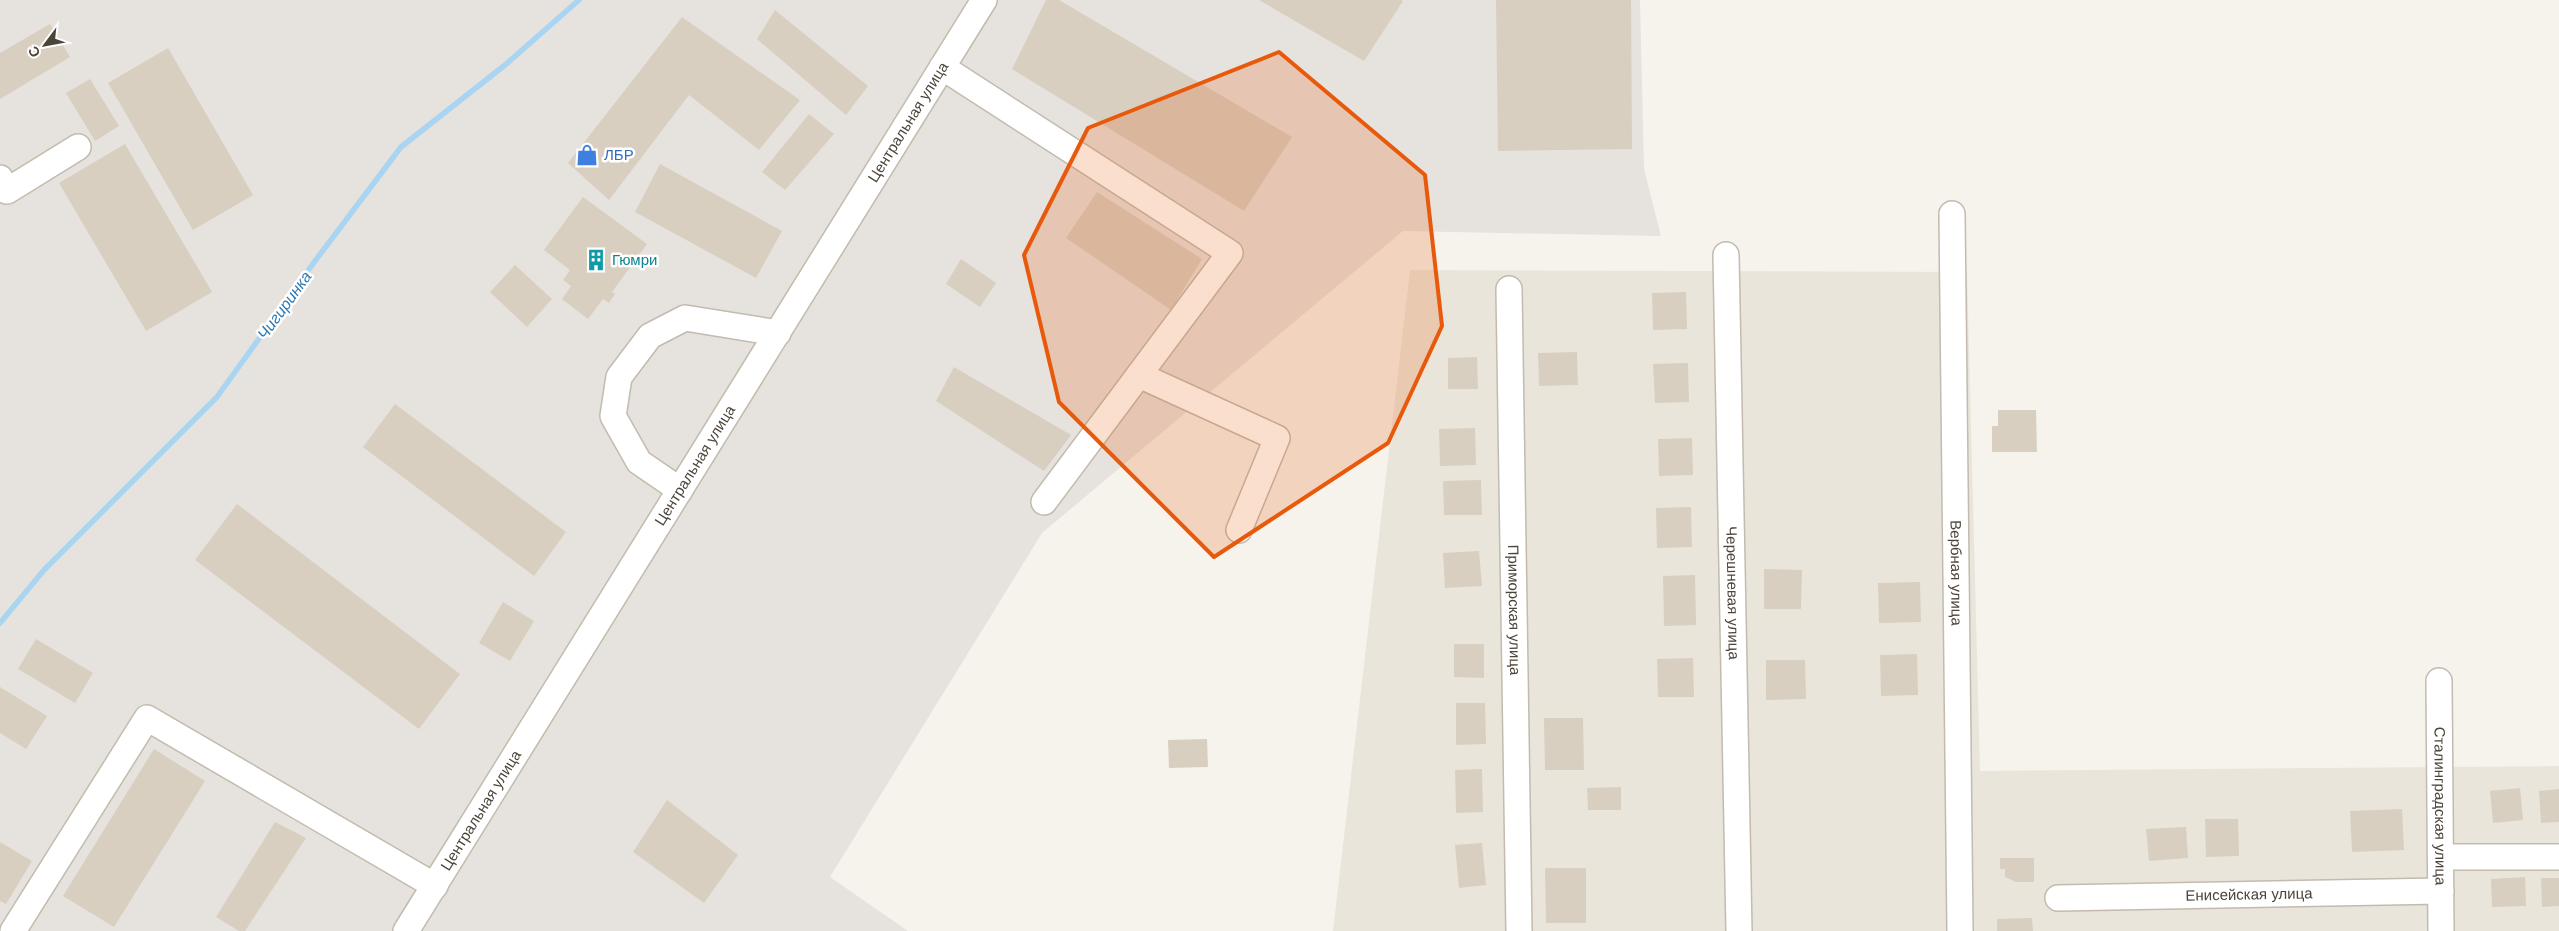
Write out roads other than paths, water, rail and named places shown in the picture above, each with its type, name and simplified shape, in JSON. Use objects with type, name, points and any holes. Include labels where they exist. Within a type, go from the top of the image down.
[{"type":"street","name":"Центральная улица","points":[[406,931],[984,0]]},
{"type":"street","points":[[942,66],[1230,253],[1044,502]]},
{"type":"street","points":[[0,178],[7,191],[78,146]]},
{"type":"street","name":"Вербная улица","points":[[1952,214],[1960,931]]},
{"type":"street","name":"Черешневая улица","points":[[1726,255],[1739,931]]},
{"type":"street","name":"Приморская улица","points":[[1509,289],[1519,931]]},
{"type":"street","points":[[680,490],[639,462],[614,416],[619,377],[650,336],[685,318],[778,333]]},
{"type":"street","points":[[1139,375],[1277,438],[1239,530]]},
{"type":"street","name":"Сталинградская улица","points":[[2439,681],[2441,931]]},
{"type":"street","points":[[13,931],[147,718],[435,886]]},
{"type":"street","points":[[2440,857],[2559,857]]},
{"type":"street","name":"Енисейская улица","points":[[2058,898],[2441,891]]},
{"type":"waterway","name":"Чигиринка","points":[[0,623],[44,570],[217,397],[315,261],[401,147],[505,65],[579,0]]},
{"type":"place","name":"ЛБР","points":[[587,155]]},
{"type":"place","name":"Гюмри","points":[[596,260]]}]
